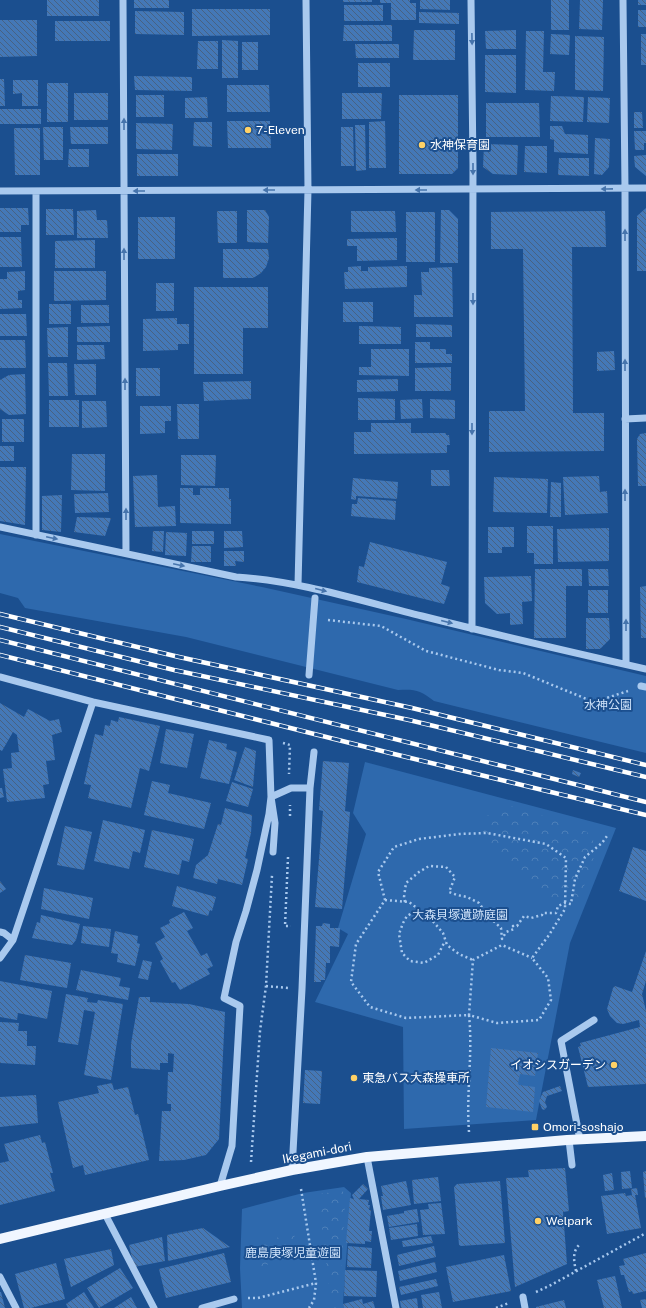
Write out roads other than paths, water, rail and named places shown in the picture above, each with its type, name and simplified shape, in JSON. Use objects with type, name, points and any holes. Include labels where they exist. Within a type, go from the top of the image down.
[{"type":"main road","name":"Ikegami-dori","points":[[0,1239],[220,1186],[292,1170],[367,1157],[569,1140],[646,1136]]},
{"type":"street","points":[[123,0],[126,553]]},
{"type":"street","points":[[298,585],[308,190],[306,0]]},
{"type":"street","points":[[471,0],[473,190],[472,629]]},
{"type":"street","points":[[623,0],[626,664]]},
{"type":"street","points":[[0,191],[646,188]]},
{"type":"street","points":[[36,191],[36,535]]},
{"type":"street","points":[[625,419],[646,418]]},
{"type":"street","points":[[0,527],[236,577],[264,579],[298,585],[472,629],[646,669]]},
{"type":"street","points":[[309,675],[315,598]]},
{"type":"street","points":[[0,677],[93,702],[269,740],[271,798],[275,823],[274,852]]},
{"type":"street","points":[[0,958],[13,940],[93,702]]},
{"type":"street","points":[[292,1170],[302,989],[310,788],[314,752]]},
{"type":"street","points":[[271,798],[291,788],[310,788]]},
{"type":"street","points":[[220,1186],[232,1146],[240,1006],[224,998],[236,942],[256,870],[269,814],[271,798]]},
{"type":"street","points":[[0,932],[4,933],[13,940]]},
{"type":"street","points":[[580,1140],[561,1041],[594,1020]]},
{"type":"street","points":[[569,1140],[572,1165]]},
{"type":"street","points":[[367,1157],[396,1308]]},
{"type":"street","points":[[105,1214],[154,1308]]},
{"type":"street","points":[[0,1277],[16,1308]]},
{"type":"street","points":[[523,1297],[525,1308]]},
{"type":"street","points":[[202,1308],[234,1299]]},
{"type":"railway","points":[[0,614],[179,657],[412,708],[646,765]]},
{"type":"railway","points":[[0,627],[174,670],[409,720],[646,777]]},
{"type":"railway","points":[[0,640],[646,802]]},
{"type":"railway","points":[[0,655],[394,754],[646,815]]},
{"type":"place","name":"7-Eleven","points":[[248,130]]},
{"type":"place","name":"水神保育園","points":[[422,145]]},
{"type":"place","name":"イオシスガーデン","points":[[614,1065]]},
{"type":"place","name":"東急バス大森操車所","points":[[354,1078]]},
{"type":"place","name":"Omori-soshajo","points":[[535,1127]]},
{"type":"place","name":"Welpark","points":[[538,1221]]},
{"type":"park label","name":"水神公園","points":[[608,705]]},
{"type":"park label","name":"大森貝塚遺跡庭園","points":[[460,915]]},
{"type":"park label","name":"鹿島庚塚児童遊園","points":[[293,1253]]}]
